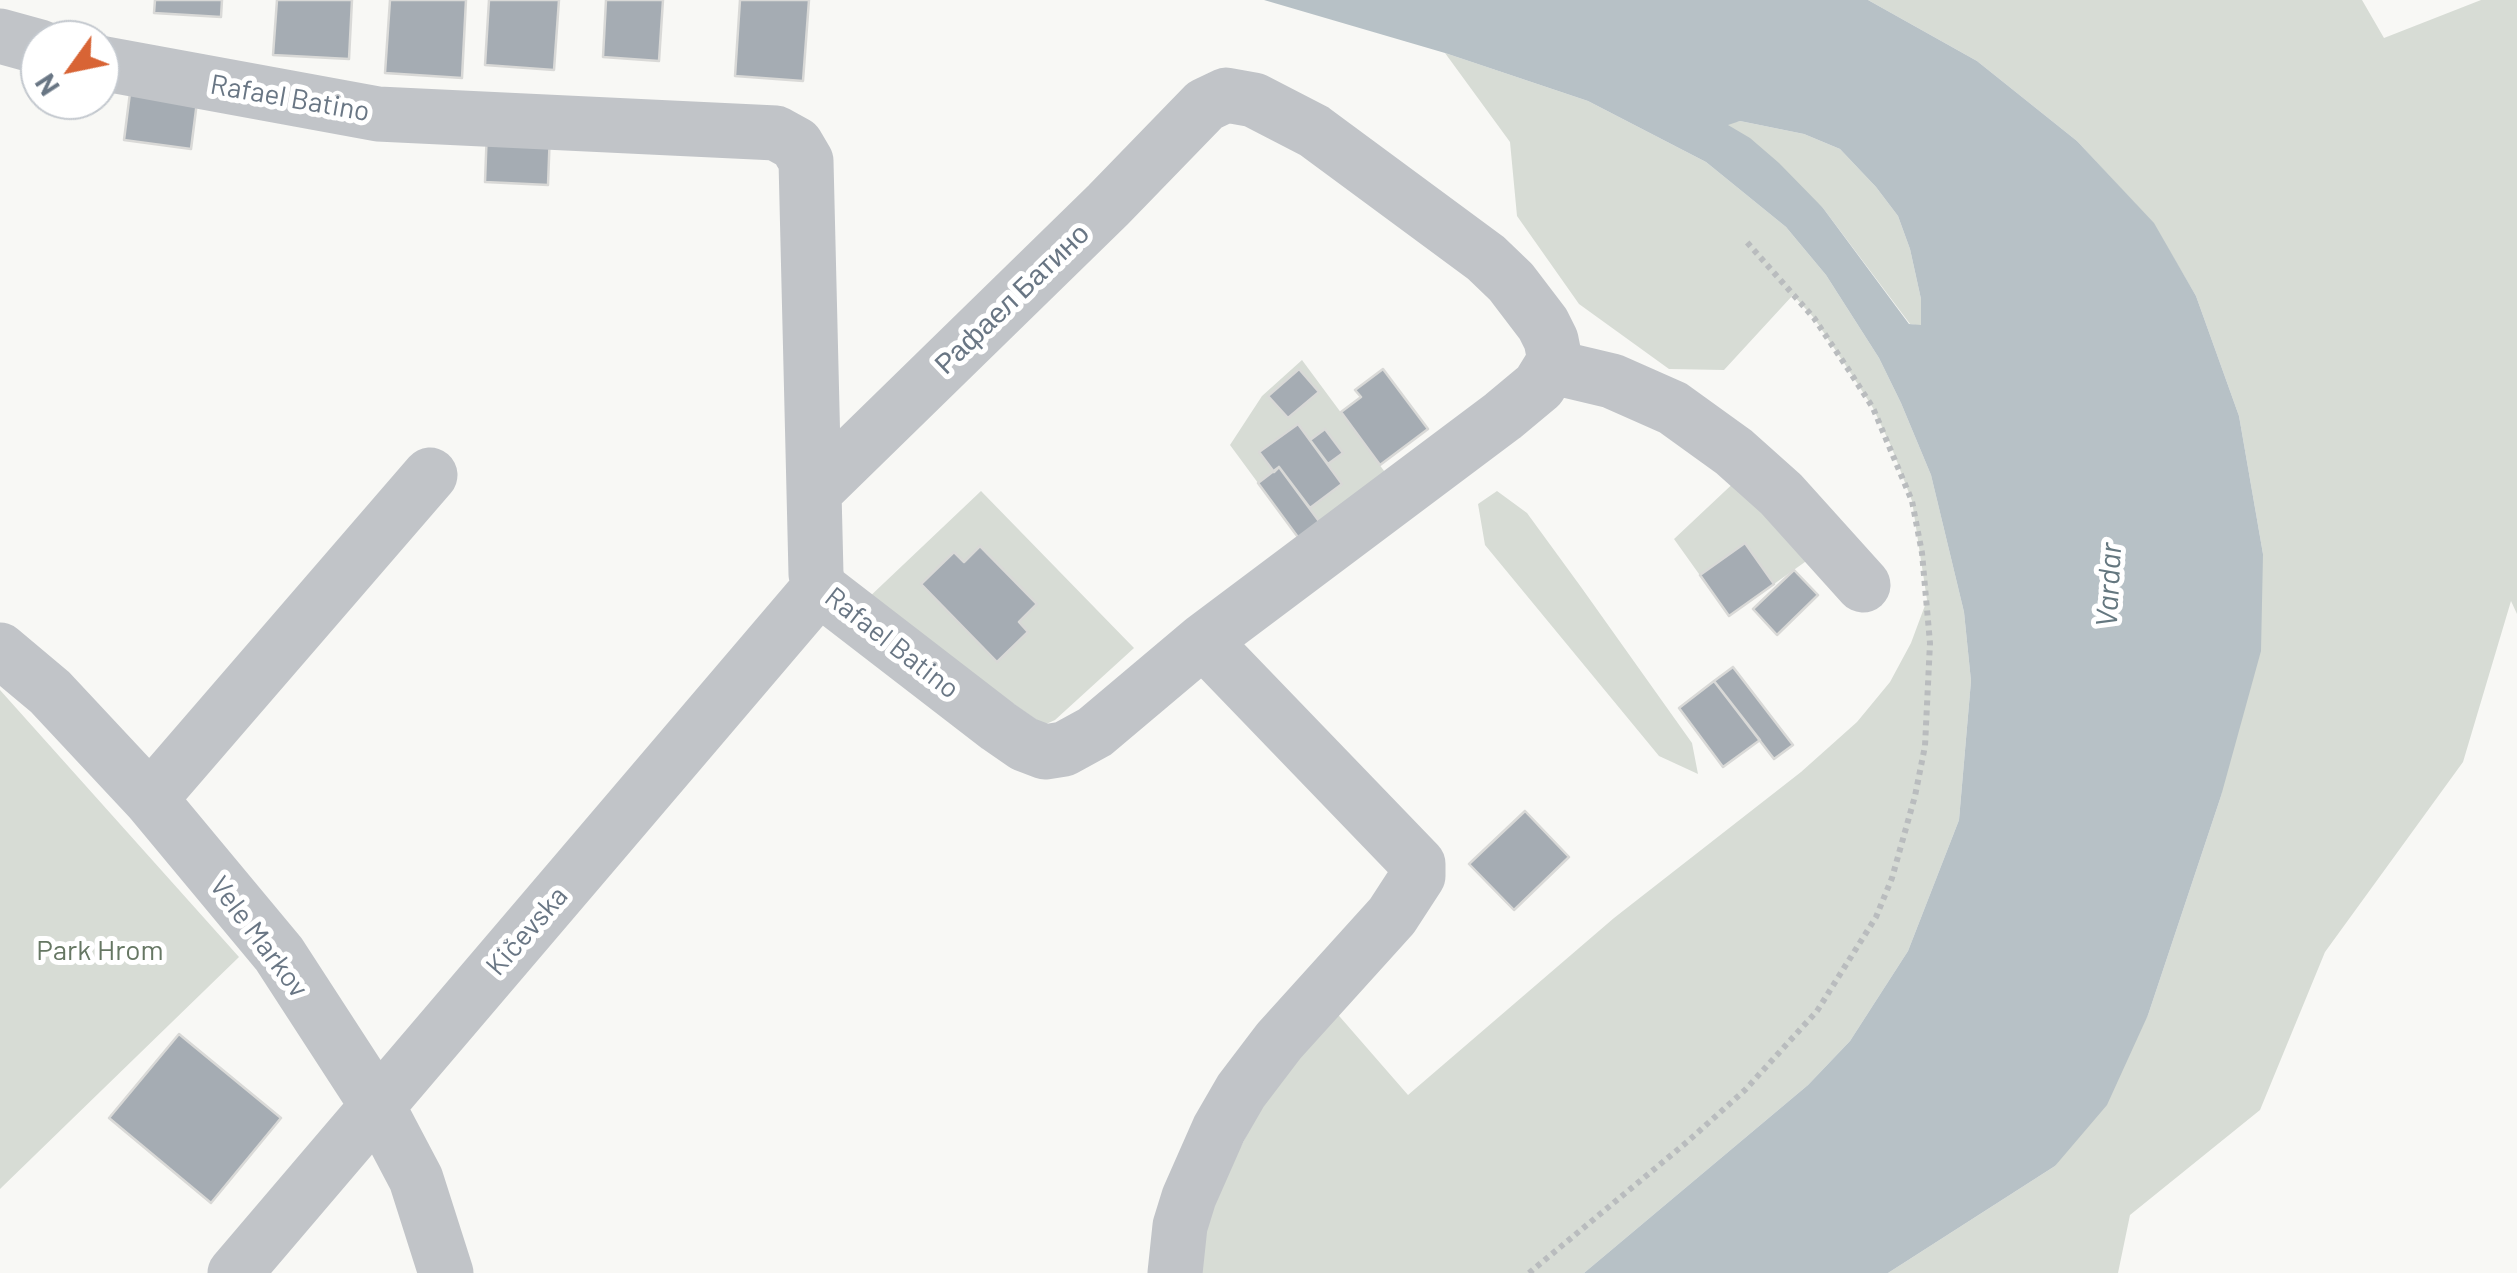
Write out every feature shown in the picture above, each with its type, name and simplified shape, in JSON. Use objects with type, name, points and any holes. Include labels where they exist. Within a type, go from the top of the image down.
[{"type":"street","name":"Rafael Batino","points":[[120,67],[378,114],[788,136],[803,152],[806,162],[819,588],[998,726],[1024,744],[1045,752],[1064,750],[1095,732],[1203,641]]},
{"type":"street","name":"Рафаел Батино","points":[[816,490],[1205,105],[1226,95],[1237,95],[1275,109],[1347,154],[1486,258],[1511,282],[1543,324],[1554,352],[1553,368]]},
{"type":"street","points":[[1174,1273],[1180,1226],[1189,1197],[1234,1104],[1279,1041],[1392,916],[1420,868],[1407,848],[1321,766],[1203,641],[1503,416],[1539,386],[1553,368],[1634,388],[1673,408],[1734,452],[1782,494],[1863,585]]},
{"type":"street","points":[[150,799],[430,475]]},
{"type":"street","name":"Kičevska","points":[[235,1273],[819,588]]},
{"type":"street","name":"Vele Markov","points":[[0,650],[50,692],[150,799],[278,954],[377,1105],[416,1179],[446,1273]]},
{"type":"path","points":[[1529,1273],[1745,1090],[1817,1011],[1876,917],[1892,878],[1915,796],[1925,746],[1930,643],[1922,553],[1912,501],[1873,408],[1850,372],[1814,318],[1744,240]]},
{"type":"green space","points":[[1868,0],[2362,0],[2384,38],[2481,0],[2517,0],[2517,614],[2511,601],[2463,762],[2325,952],[2260,1110],[2130,1215],[2118,1273],[1888,1273],[2055,1166],[2148,1015],[2221,796],[2263,554],[2239,416],[2196,296],[2153,223],[2077,141],[1977,61]]},
{"type":"green space","points":[[1445,53],[1588,101],[1706,162],[1786,227],[1826,275],[1879,358],[1931,475],[1964,612],[1971,681],[1959,820],[1908,951],[1850,1041],[1808,1085],[1584,1273],[1175,1273],[1320,994],[1408,1095],[1614,918],[1801,772],[1857,722],[1890,682],[1911,643],[1927,600],[1912,501],[1891,446],[1873,408],[1814,318],[1793,295],[1724,370],[1669,369],[1579,304],[1517,216],[1510,142]]},
{"type":"green space","points":[[1740,121],[1804,134],[1840,149],[1876,187],[1898,216],[1910,249],[1921,299],[1921,326],[1910,324],[1823,208],[1726,124]]},
{"type":"green space","points":[[1302,360],[1393,483],[1324,528],[1310,508],[1342,485],[1328,464],[1343,453],[1326,430],[1310,440],[1298,424],[1260,452],[1274,472],[1258,483],[1230,445],[1262,396]]},
{"type":"green space","points":[[1741,476],[1819,552],[1729,616],[1674,539]]},
{"type":"green space","points":[[981,491],[1134,648],[1055,720],[1044,725],[865,601]],"holes":[[[981,546],[1037,604],[1019,622],[1028,632],[997,662],[922,585],[964,562]]]},
{"type":"green space","points":[[1497,491],[1527,513],[1692,743],[1698,774],[1659,756],[1485,545],[1478,504]]},
{"type":"green space","name":"Park Hrom","points":[[0,690],[239,957],[0,1189]]},
{"type":"water","name":"Vardar","points":[[1264,0],[1868,0],[1977,61],[2077,141],[2154,223],[2196,296],[2239,416],[2263,554],[2261,651],[2221,796],[2148,1015],[2107,1105],[2055,1166],[1888,1273],[1584,1273],[1808,1085],[1850,1041],[1908,951],[1959,820],[1971,681],[1964,612],[1931,475],[1879,358],[1826,275],[1786,227],[1706,162],[1588,101],[1445,53]],"holes":[[[1740,121],[1804,134],[1840,149],[1898,216],[1921,299],[1921,325],[1909,324],[1823,208],[1779,163],[1728,125]]]},
{"type":"building","points":[[155,0],[222,0],[221,17],[154,13]]},
{"type":"building","points":[[277,0],[352,0],[349,59],[273,55]]},
{"type":"building","points":[[390,0],[466,0],[462,78],[385,73]]},
{"type":"building","points":[[489,0],[559,0],[554,70],[485,65]]},
{"type":"building","points":[[606,0],[663,0],[659,61],[603,57]]},
{"type":"building","points":[[740,0],[809,0],[803,81],[735,76]]},
{"type":"building","points":[[131,85],[198,94],[191,149],[124,140]]},
{"type":"building","points":[[487,129],[550,132],[548,185],[485,182]]},
{"type":"building","points":[[1299,369],[1319,392],[1288,418],[1268,396]]},
{"type":"building","points":[[1383,369],[1428,429],[1380,465],[1341,412],[1361,397],[1355,390]]},
{"type":"building","points":[[1298,424],[1342,484],[1310,508],[1279,467],[1274,472],[1259,452]]},
{"type":"building","points":[[1325,429],[1343,453],[1328,464],[1310,440]]},
{"type":"building","points":[[1279,467],[1324,528],[1303,544],[1258,483]]},
{"type":"building","points":[[1745,543],[1774,584],[1729,616],[1700,575]]},
{"type":"building","points":[[980,546],[1037,604],[1019,622],[1028,632],[997,662],[921,584],[954,552],[964,562]]},
{"type":"building","points":[[1794,570],[1818,595],[1777,635],[1753,609]]},
{"type":"building","points":[[1733,667],[1793,745],[1774,759],[1714,681]]},
{"type":"building","points":[[1714,681],[1760,740],[1723,767],[1679,708]]},
{"type":"building","points":[[1525,811],[1569,857],[1514,910],[1469,864]]},
{"type":"building","points":[[179,1034],[281,1118],[211,1203],[109,1118]]}]
